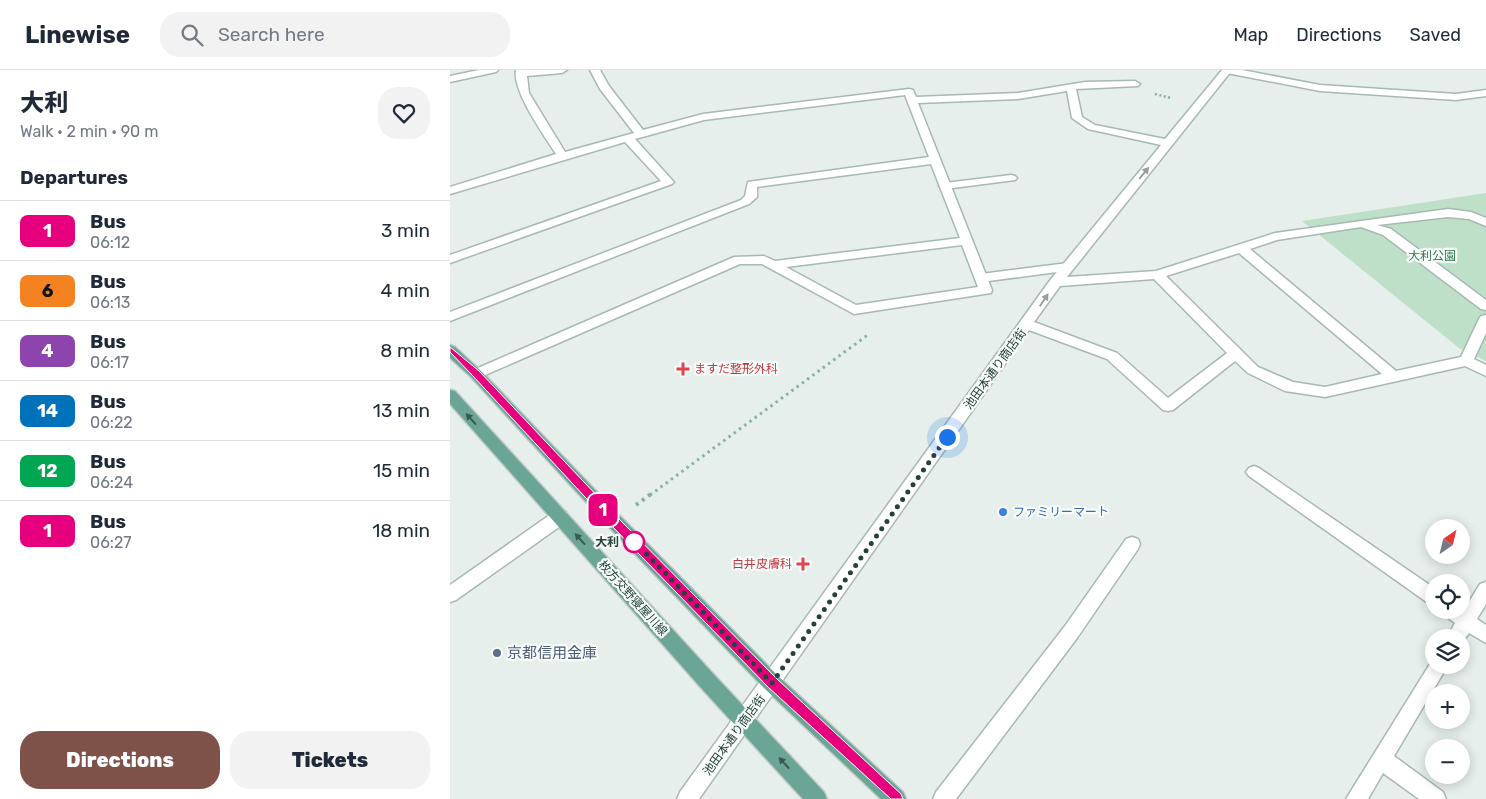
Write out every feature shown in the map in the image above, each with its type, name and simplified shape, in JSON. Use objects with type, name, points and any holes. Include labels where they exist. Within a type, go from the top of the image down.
[{"type":"main road","points":[[450,350],[476,374],[614,521],[772,683],[896,799]]},
{"type":"main road","name":"枚方交野寝屋川線","points":[[450,395],[744,721],[817,799]]},
{"type":"street","points":[[450,80],[493,70]]},
{"type":"street","points":[[562,70],[521,72],[524,94],[562,156]]},
{"type":"street","points":[[595,70],[604,87],[640,134]]},
{"type":"street","points":[[1227,70],[1320,88],[1456,97],[1486,93]]},
{"type":"street","name":"池田本通り商店街","points":[[688,799],[1056,282],[1227,70]]},
{"type":"street","points":[[912,100],[1018,96],[1071,87],[1134,84]]},
{"type":"street","points":[[1071,87],[1077,118],[1092,127],[1168,143]]},
{"type":"street","points":[[450,191],[562,156],[703,117],[908,92],[986,290],[854,310],[764,260],[738,260],[476,374]]},
{"type":"street","points":[[450,259],[668,182],[627,137]]},
{"type":"street","points":[[450,317],[745,202],[751,197],[752,184],[935,160]]},
{"type":"street","points":[[945,186],[1010,178]]},
{"type":"street","points":[[1056,282],[1157,275],[1275,237],[1360,224],[1448,213],[1471,216],[1486,222]]},
{"type":"street","points":[[1360,224],[1387,232],[1486,306]]},
{"type":"street","points":[[773,265],[966,240]]},
{"type":"street","points":[[1241,248],[1394,377]]},
{"type":"street","points":[[981,278],[1068,267]]},
{"type":"street","points":[[1157,275],[1253,370],[1290,387],[1325,392],[1466,361],[1486,371]]},
{"type":"street","points":[[1466,361],[1486,319]]},
{"type":"street","points":[[1027,324],[1112,356],[1168,406],[1236,353]]},
{"type":"street","points":[[1254,472],[1425,592]]},
{"type":"street","points":[[450,595],[560,518]]},
{"type":"street","points":[[943,799],[1071,632],[1132,544]]},
{"type":"street","points":[[1461,629],[1486,589]]},
{"type":"street","points":[[1463,619],[1486,636]]},
{"type":"street","points":[[1356,799],[1434,674]]},
{"type":"street","points":[[1382,759],[1436,799]]},
{"type":"path","points":[[1134,84],[1145,91],[1198,105]]},
{"type":"path","points":[[614,521],[874,330],[889,305]]},
{"type":"green space","name":"大利公園","points":[[1486,193],[1486,361],[1459,348],[1302,221]]},
{"type":"bus line","name":"1","points":[[450,350],[476,374],[614,521],[772,683],[896,799]]},
{"type":"place","name":"ますだ整形外科","points":[[683,369]]},
{"type":"place","name":"ファミリーマート","points":[[1003,512]]},
{"type":"place","name":"大利","points":[[634,542]]},
{"type":"place","name":"白井皮膚科","points":[[803,564]]},
{"type":"place","name":"京都信用金庫","points":[[497,653]]},
{"type":"route","points":[[634,542],[628,535],[772,683],[947,437]]}]
